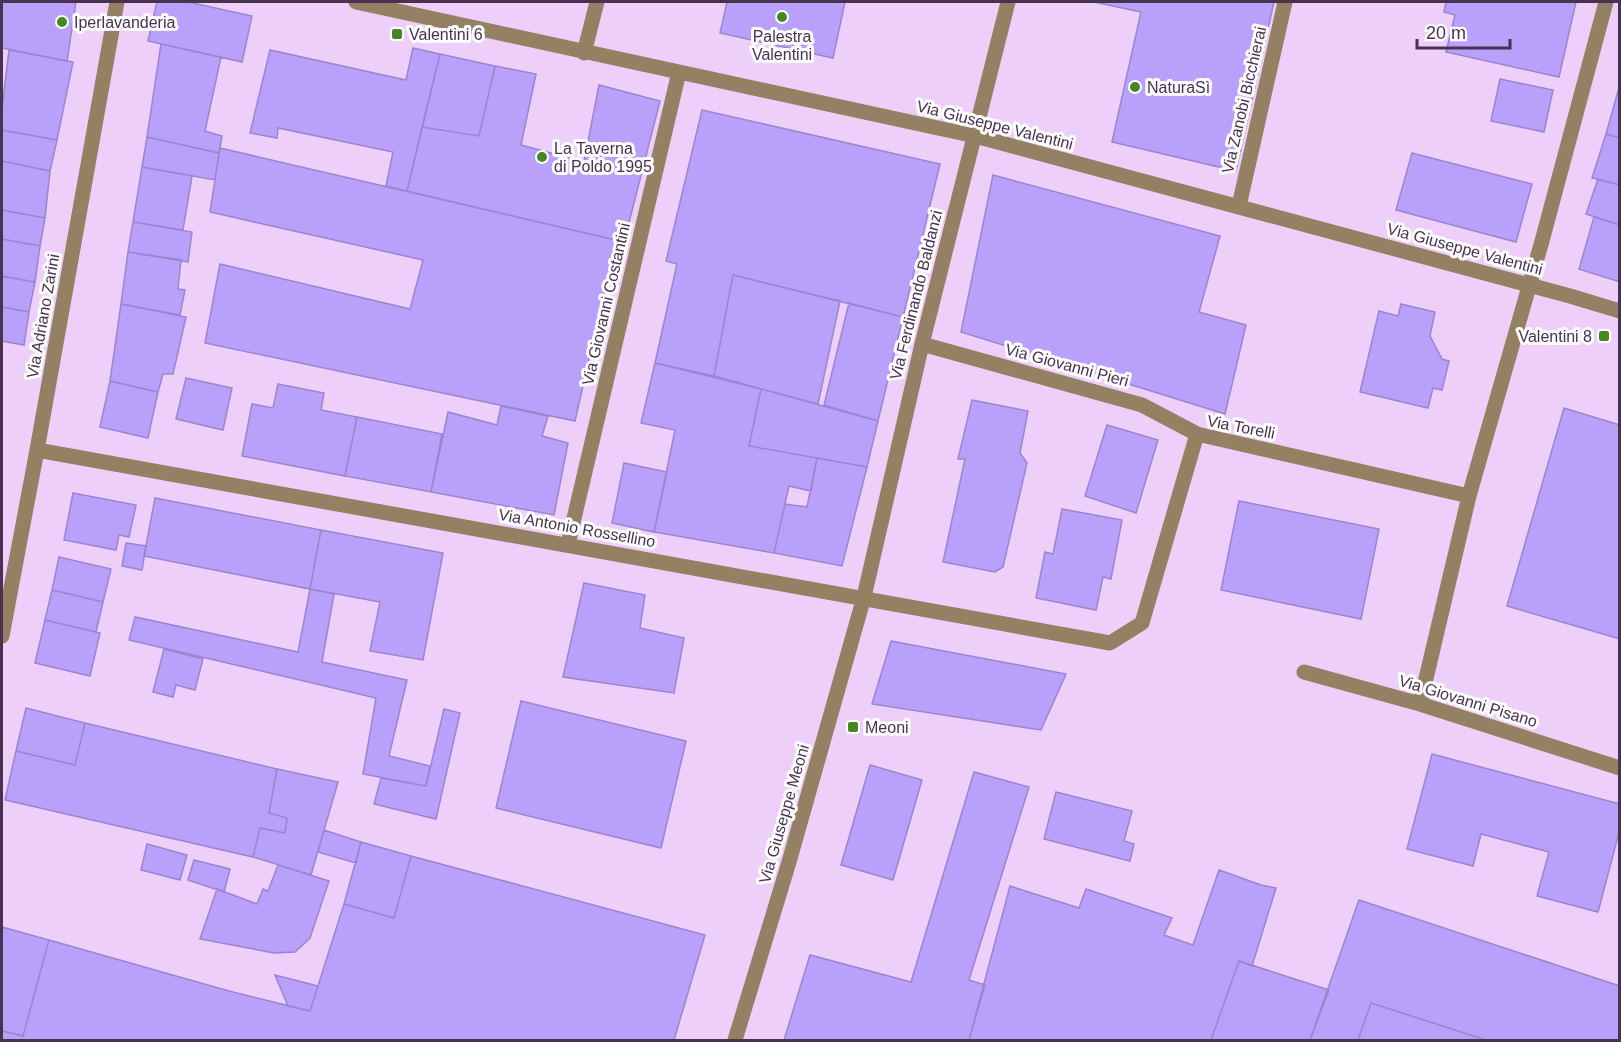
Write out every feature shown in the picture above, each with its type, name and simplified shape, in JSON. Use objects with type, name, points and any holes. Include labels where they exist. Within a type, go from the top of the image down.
[{"type":"street","name":"Via Adriano Zarini","points":[[2,636],[117,2]]},
{"type":"street","name":"Via Giuseppe Valentini","points":[[356,2],[975,136],[1620,311]]},
{"type":"street","points":[[584,53],[597,2]]},
{"type":"street","name":"Via Ferdinando Baldanzi","points":[[864,597],[922,344],[1008,2]]},
{"type":"street","name":"Via Zanobi Bicchierai","points":[[1239,206],[1285,2]]},
{"type":"street","points":[[1420,704],[1469,496],[1542,241],[1606,2]]},
{"type":"street","name":"Via Giovanni Costantini","points":[[568,544],[679,72]]},
{"type":"street","name":"Via Giovanni Pieri","points":[[922,344],[1142,405],[1197,434]]},
{"type":"street","name":"Via Torelli","points":[[1110,643],[1142,623],[1197,434],[1469,496]]},
{"type":"street","name":"Via Antonio Rossellino","points":[[37,450],[1110,643]]},
{"type":"street","name":"Via Giuseppe Meoni","points":[[735,1041],[789,862],[864,597]]},
{"type":"street","name":"Via Giovanni Pisano","points":[[1304,672],[1420,704],[1620,768]]},
{"type":"building","points":[[2,2],[76,2],[67,61],[2,48]]},
{"type":"building","points":[[157,2],[188,2],[252,16],[242,62],[148,41]]},
{"type":"building","name":"Palestra Valentini","points":[[727,2],[845,2],[833,58],[720,33]]},
{"type":"building","points":[[1094,2],[1274,2],[1236,171],[1112,142],[1141,12]]},
{"type":"building","points":[[1446,2],[1576,2],[1559,77],[1446,52],[1455,15],[1444,12]]},
{"type":"building","points":[[161,44],[221,57],[205,131],[222,136],[219,153],[147,137]]},
{"type":"building","points":[[413,48],[440,54],[407,191],[386,186],[393,152],[278,128],[277,138],[250,133],[270,50],[406,80]]},
{"type":"building","points":[[9,50],[73,62],[57,140],[2,130],[2,108]]},
{"type":"building","points":[[440,54],[495,66],[479,136],[422,127]]},
{"type":"building","points":[[495,66],[536,74],[521,145],[584,162],[599,85],[660,101],[624,242],[407,191],[422,127],[479,136]]},
{"type":"building","points":[[1500,79],[1553,90],[1544,132],[1491,121]]},
{"type":"building","points":[[1620,84],[1620,138],[1606,134]]},
{"type":"building","points":[[702,110],[940,164],[903,317],[733,275],[714,376],[655,363],[677,264],[666,261]]},
{"type":"building","points":[[2,130],[57,140],[50,171],[2,161]]},
{"type":"building","points":[[1606,134],[1620,138],[1620,185],[1592,178]]},
{"type":"building","points":[[147,137],[219,153],[215,180],[142,167]]},
{"type":"building","points":[[220,148],[616,240],[575,421],[205,343],[220,264],[410,309],[423,260],[210,212]]},
{"type":"building","points":[[1412,153],[1532,184],[1516,242],[1396,210]]},
{"type":"building","points":[[2,161],[50,171],[45,218],[2,210]]},
{"type":"building","points":[[142,167],[192,176],[183,230],[133,222]]},
{"type":"building","points":[[993,175],[1220,236],[1199,312],[1246,325],[1225,414],[961,332]]},
{"type":"building","points":[[1598,179],[1620,185],[1620,225],[1586,214]]},
{"type":"building","points":[[2,210],[45,218],[40,246],[2,239]]},
{"type":"building","points":[[1594,217],[1620,225],[1620,282],[1579,269]]},
{"type":"building","points":[[133,222],[192,232],[188,262],[128,252]]},
{"type":"building","points":[[2,239],[40,246],[35,282],[2,276]]},
{"type":"building","points":[[128,252],[181,260],[178,289],[185,290],[180,315],[121,304]]},
{"type":"building","points":[[733,275],[840,301],[818,404],[714,376]]},
{"type":"building","points":[[2,276],[35,282],[29,312],[2,307]]},
{"type":"building","points":[[849,303],[903,317],[878,421],[824,405]]},
{"type":"building","points":[[121,304],[186,317],[173,374],[163,374],[158,392],[110,381]]},
{"type":"building","points":[[1401,304],[1435,312],[1430,336],[1442,359],[1449,361],[1442,390],[1433,388],[1428,408],[1360,392],[1379,311],[1398,316]]},
{"type":"building","points":[[2,307],[29,312],[24,345],[2,341]]},
{"type":"building","points":[[655,363],[761,389],[749,446],[817,458],[811,491],[789,486],[774,553],[654,532],[675,430],[641,423]]},
{"type":"building","points":[[186,378],[232,388],[223,430],[176,419]]},
{"type":"building","points":[[110,381],[158,392],[148,438],[100,427]]},
{"type":"building","points":[[278,384],[324,393],[321,410],[357,417],[345,476],[242,456],[252,404],[273,408]]},
{"type":"building","points":[[761,389],[878,421],[867,467],[749,446]]},
{"type":"building","points":[[972,400],[1028,411],[1020,453],[1027,463],[1003,567],[995,572],[943,562],[965,459],[958,459]]},
{"type":"building","points":[[501,406],[548,416],[542,436],[568,443],[554,515],[431,492],[448,412],[497,425]]},
{"type":"building","points":[[1564,408],[1620,425],[1620,639],[1507,606]]},
{"type":"building","points":[[357,417],[442,434],[431,492],[345,476]]},
{"type":"building","points":[[1107,425],[1158,440],[1136,513],[1085,496]]},
{"type":"building","points":[[817,458],[867,467],[842,566],[774,553],[785,504],[807,507]]},
{"type":"building","points":[[624,463],[667,472],[654,532],[612,523]]},
{"type":"building","points":[[73,493],[136,505],[129,537],[119,535],[116,550],[64,540]]},
{"type":"building","points":[[155,498],[321,530],[310,589],[144,556]]},
{"type":"building","points":[[1239,501],[1379,529],[1361,619],[1221,590]]},
{"type":"building","points":[[1062,509],[1122,520],[1111,579],[1103,577],[1096,610],[1036,598],[1045,552],[1053,554]]},
{"type":"building","points":[[321,530],[443,553],[423,660],[370,651],[380,602],[310,589]]},
{"type":"building","points":[[126,543],[146,546],[142,570],[122,566]]},
{"type":"building","points":[[59,557],[111,569],[103,602],[52,590]]},
{"type":"building","points":[[584,583],[645,595],[640,628],[684,638],[674,693],[563,677]]},
{"type":"building","points":[[310,589],[334,594],[322,662],[407,680],[389,756],[430,766],[426,786],[363,774],[376,698],[129,640],[135,617],[298,652]]},
{"type":"building","points":[[52,590],[103,602],[96,632],[45,620]]},
{"type":"building","points":[[45,620],[100,633],[90,676],[35,663]]},
{"type":"building","points":[[891,641],[1066,674],[1041,730],[872,704]]},
{"type":"building","points":[[164,649],[203,659],[195,690],[176,685],[173,697],[153,692]]},
{"type":"building","points":[[521,701],[686,741],[661,848],[496,808]]},
{"type":"building","points":[[26,708],[85,723],[75,765],[16,751]]},
{"type":"building","points":[[444,709],[460,713],[436,819],[374,804],[381,778],[426,786]]},
{"type":"building","points":[[85,723],[277,769],[269,813],[287,818],[285,833],[260,828],[253,857],[5,800],[16,751],[75,765]]},
{"type":"building","points":[[1432,754],[1620,804],[1620,829],[1598,912],[1537,896],[1549,852],[1481,834],[1473,866],[1407,849]]},
{"type":"building","points":[[870,765],[922,780],[893,880],[841,865]]},
{"type":"building","points":[[277,769],[338,782],[311,875],[253,857],[260,828],[285,833],[287,818],[269,813]]},
{"type":"building","points":[[974,772],[1029,787],[969,980],[985,985],[969,1040],[784,1040],[810,955],[911,982]]},
{"type":"building","points":[[1056,792],[1132,811],[1124,841],[1134,844],[1130,861],[1044,839]]},
{"type":"building","points":[[324,830],[361,842],[356,863],[318,852]]},
{"type":"building","points":[[361,842],[411,856],[394,918],[344,904]]},
{"type":"building","points":[[147,844],[187,855],[180,880],[141,870]]},
{"type":"building","points":[[411,856],[705,935],[674,1040],[2,1040],[2,1031],[23,1036],[49,940],[229,991],[310,1011],[344,904],[394,918]]},
{"type":"building","points":[[194,860],[230,869],[224,892],[188,880]]},
{"type":"building","points":[[278,865],[329,881],[310,938],[295,952],[274,953],[200,939],[217,889],[257,904],[263,889],[268,891]]},
{"type":"building","points":[[1219,870],[1276,888],[1252,966],[1239,961],[1211,1040],[969,1040],[1010,886],[1079,908],[1086,889],[1172,918],[1164,935],[1193,945]]},
{"type":"building","points":[[1359,900],[1620,986],[1620,1040],[1486,1040],[1371,1003],[1358,1040],[1310,1040]]},
{"type":"building","points":[[2,927],[49,940],[23,1036],[2,1031]]},
{"type":"building","points":[[1239,961],[1329,990],[1310,1040],[1211,1040]]},
{"type":"building","points":[[275,975],[318,986],[310,1011],[288,1006]]},
{"type":"building","points":[[1371,1003],[1486,1040],[1358,1040]]},
{"type":"place","name":"Palestra Valentini","points":[[782,17]]},
{"type":"place","name":"Iperlavanderia","points":[[62,22]]},
{"type":"place","name":"Valentini 6","points":[[397,34]]},
{"type":"place","name":"NaturaSì","points":[[1135,87]]},
{"type":"place","name":"La Taverna di Poldo 1995","points":[[542,157]]},
{"type":"place","name":"Valentini 8","points":[[1604,336]]},
{"type":"place","name":"Meoni","points":[[853,727]]}]
